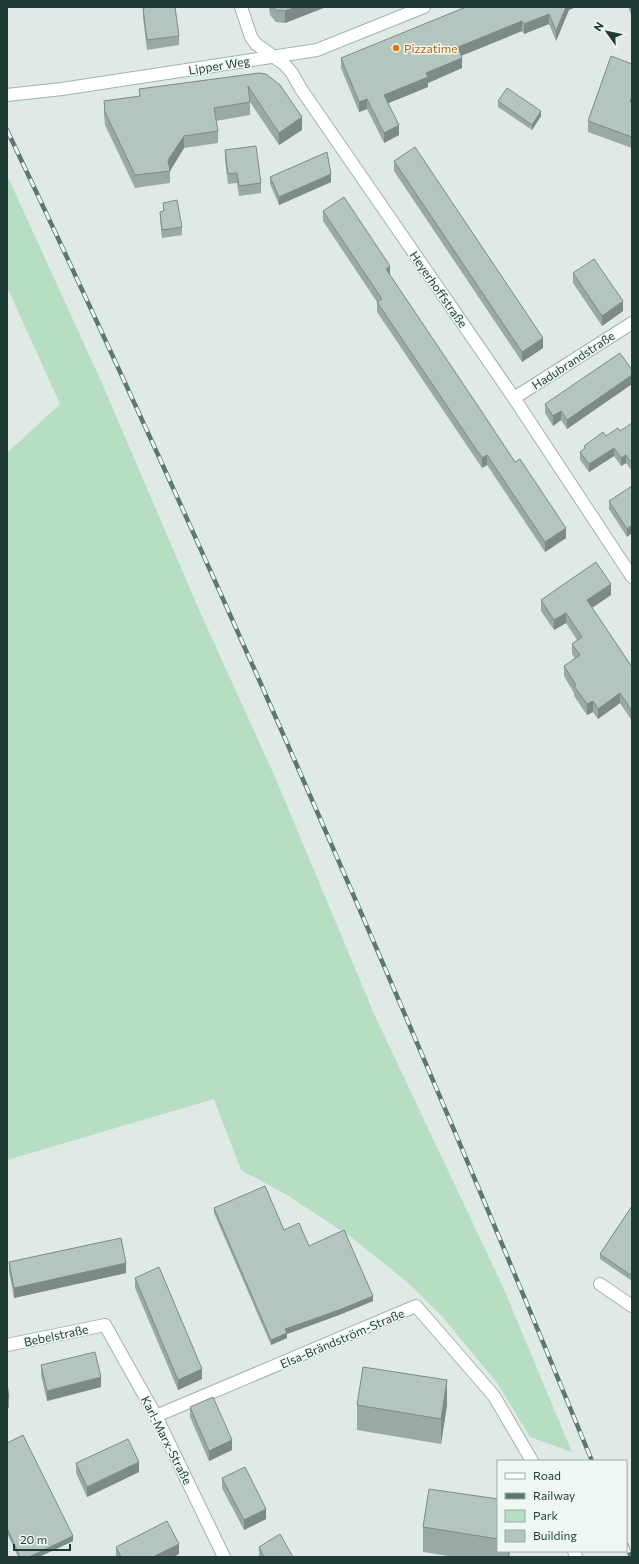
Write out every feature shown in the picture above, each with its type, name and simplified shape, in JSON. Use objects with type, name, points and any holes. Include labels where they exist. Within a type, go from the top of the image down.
[{"type":"street","name":"Heyerhoffstraße","points":[[241,7],[251,37],[256,44],[275,56],[292,73],[630,570]]},
{"type":"street","name":"Lipper Weg","points":[[7,95],[62,89],[317,50],[424,7]]},
{"type":"street","name":"Hadubrandstraße","points":[[514,398],[632,323]]},
{"type":"street","points":[[600,1284],[632,1306]]},
{"type":"street","name":"Elsa-Brändström-Straße","points":[[156,1416],[416,1306],[494,1396],[531,1460]]},
{"type":"street","name":"Bebelstraße","points":[[7,1345],[105,1325]]},
{"type":"street","name":"Karl-Marx-Straße","points":[[105,1325],[156,1416],[224,1557]]},
{"type":"green space","points":[[7,175],[101,381],[200,612],[275,777],[375,1016],[503,1287],[572,1452],[530,1437],[497,1383],[441,1315],[407,1282],[351,1237],[287,1195],[241,1170],[214,1099],[7,1160],[7,453],[60,404],[7,287]]},
{"type":"building","points":[[175,7],[179,36],[147,40],[143,8]]},
{"type":"building","points":[[273,7],[295,7],[285,11],[276,10]]},
{"type":"building","points":[[466,7],[566,7],[556,31],[549,14],[524,24],[522,21],[458,47],[462,58],[426,73],[428,77],[384,95],[399,125],[384,133],[367,99],[359,102],[341,58]]},
{"type":"building","points":[[611,56],[632,64],[632,95],[630,102],[632,102],[632,137],[588,121]]},
{"type":"building","points":[[259,73],[266,74],[280,85],[302,117],[279,133],[248,86],[250,102],[214,108],[218,131],[184,136],[168,160],[170,171],[135,175],[105,112],[104,101],[140,96],[139,89]]},
{"type":"building","points":[[507,88],[541,111],[532,125],[498,101]]},
{"type":"building","points":[[256,146],[261,183],[239,186],[237,173],[228,174],[225,150]]},
{"type":"building","points":[[415,147],[543,338],[522,352],[394,161]]},
{"type":"building","points":[[327,152],[331,174],[279,197],[270,177]]},
{"type":"building","points":[[344,197],[390,266],[386,269],[515,462],[520,459],[566,528],[545,542],[487,455],[482,458],[377,302],[382,299],[323,211]]},
{"type":"building","points":[[177,200],[182,227],[162,230],[160,212],[164,211],[163,203]]},
{"type":"building","points":[[594,259],[623,301],[602,316],[573,273]]},
{"type":"building","points":[[620,353],[632,370],[632,375],[567,420],[561,411],[553,416],[545,404]]},
{"type":"building","points":[[632,423],[632,463],[626,455],[621,458],[614,448],[589,464],[580,452],[585,448],[584,446],[603,432],[606,436],[618,428],[620,431]]},
{"type":"building","points":[[632,486],[632,525],[627,529],[609,501]]},
{"type":"building","points":[[596,562],[611,584],[587,600],[632,667],[632,711],[620,693],[598,709],[593,701],[587,704],[574,686],[576,685],[564,666],[580,655],[572,644],[582,637],[566,613],[554,620],[541,600]]},
{"type":"building","points":[[265,1186],[284,1230],[299,1223],[309,1246],[344,1230],[373,1296],[285,1329],[287,1333],[271,1340],[214,1208]]},
{"type":"building","points":[[632,1206],[632,1276],[600,1254]]},
{"type":"building","points":[[121,1238],[126,1263],[14,1288],[9,1262]]},
{"type":"building","points":[[159,1267],[202,1369],[178,1380],[135,1278]]},
{"type":"building","points":[[95,1352],[101,1377],[47,1391],[41,1365]]},
{"type":"building","points":[[363,1367],[447,1380],[441,1419],[357,1405]]},
{"type":"building","points":[[7,1383],[9,1398],[7,1398]]},
{"type":"building","points":[[213,1397],[232,1440],[209,1451],[190,1407]]},
{"type":"building","points":[[23,1435],[73,1536],[29,1557],[20,1557],[7,1528],[7,1443]]},
{"type":"building","points":[[128,1439],[139,1462],[87,1487],[76,1463]]},
{"type":"building","points":[[245,1467],[266,1509],[244,1520],[222,1478]]},
{"type":"building","points":[[429,1489],[497,1499],[497,1539],[423,1527]]},
{"type":"building","points":[[167,1521],[179,1544],[153,1557],[121,1557],[116,1547]]},
{"type":"building","points":[[280,1534],[293,1557],[264,1557],[259,1547]]},
{"type":"railway","points":[[7,130],[235,625],[381,958],[523,1293],[592,1460]]},
{"type":"railway","points":[[627,1547],[631,1557]]},
{"type":"place","name":"Pizzatime","points":[[396,48]]}]
